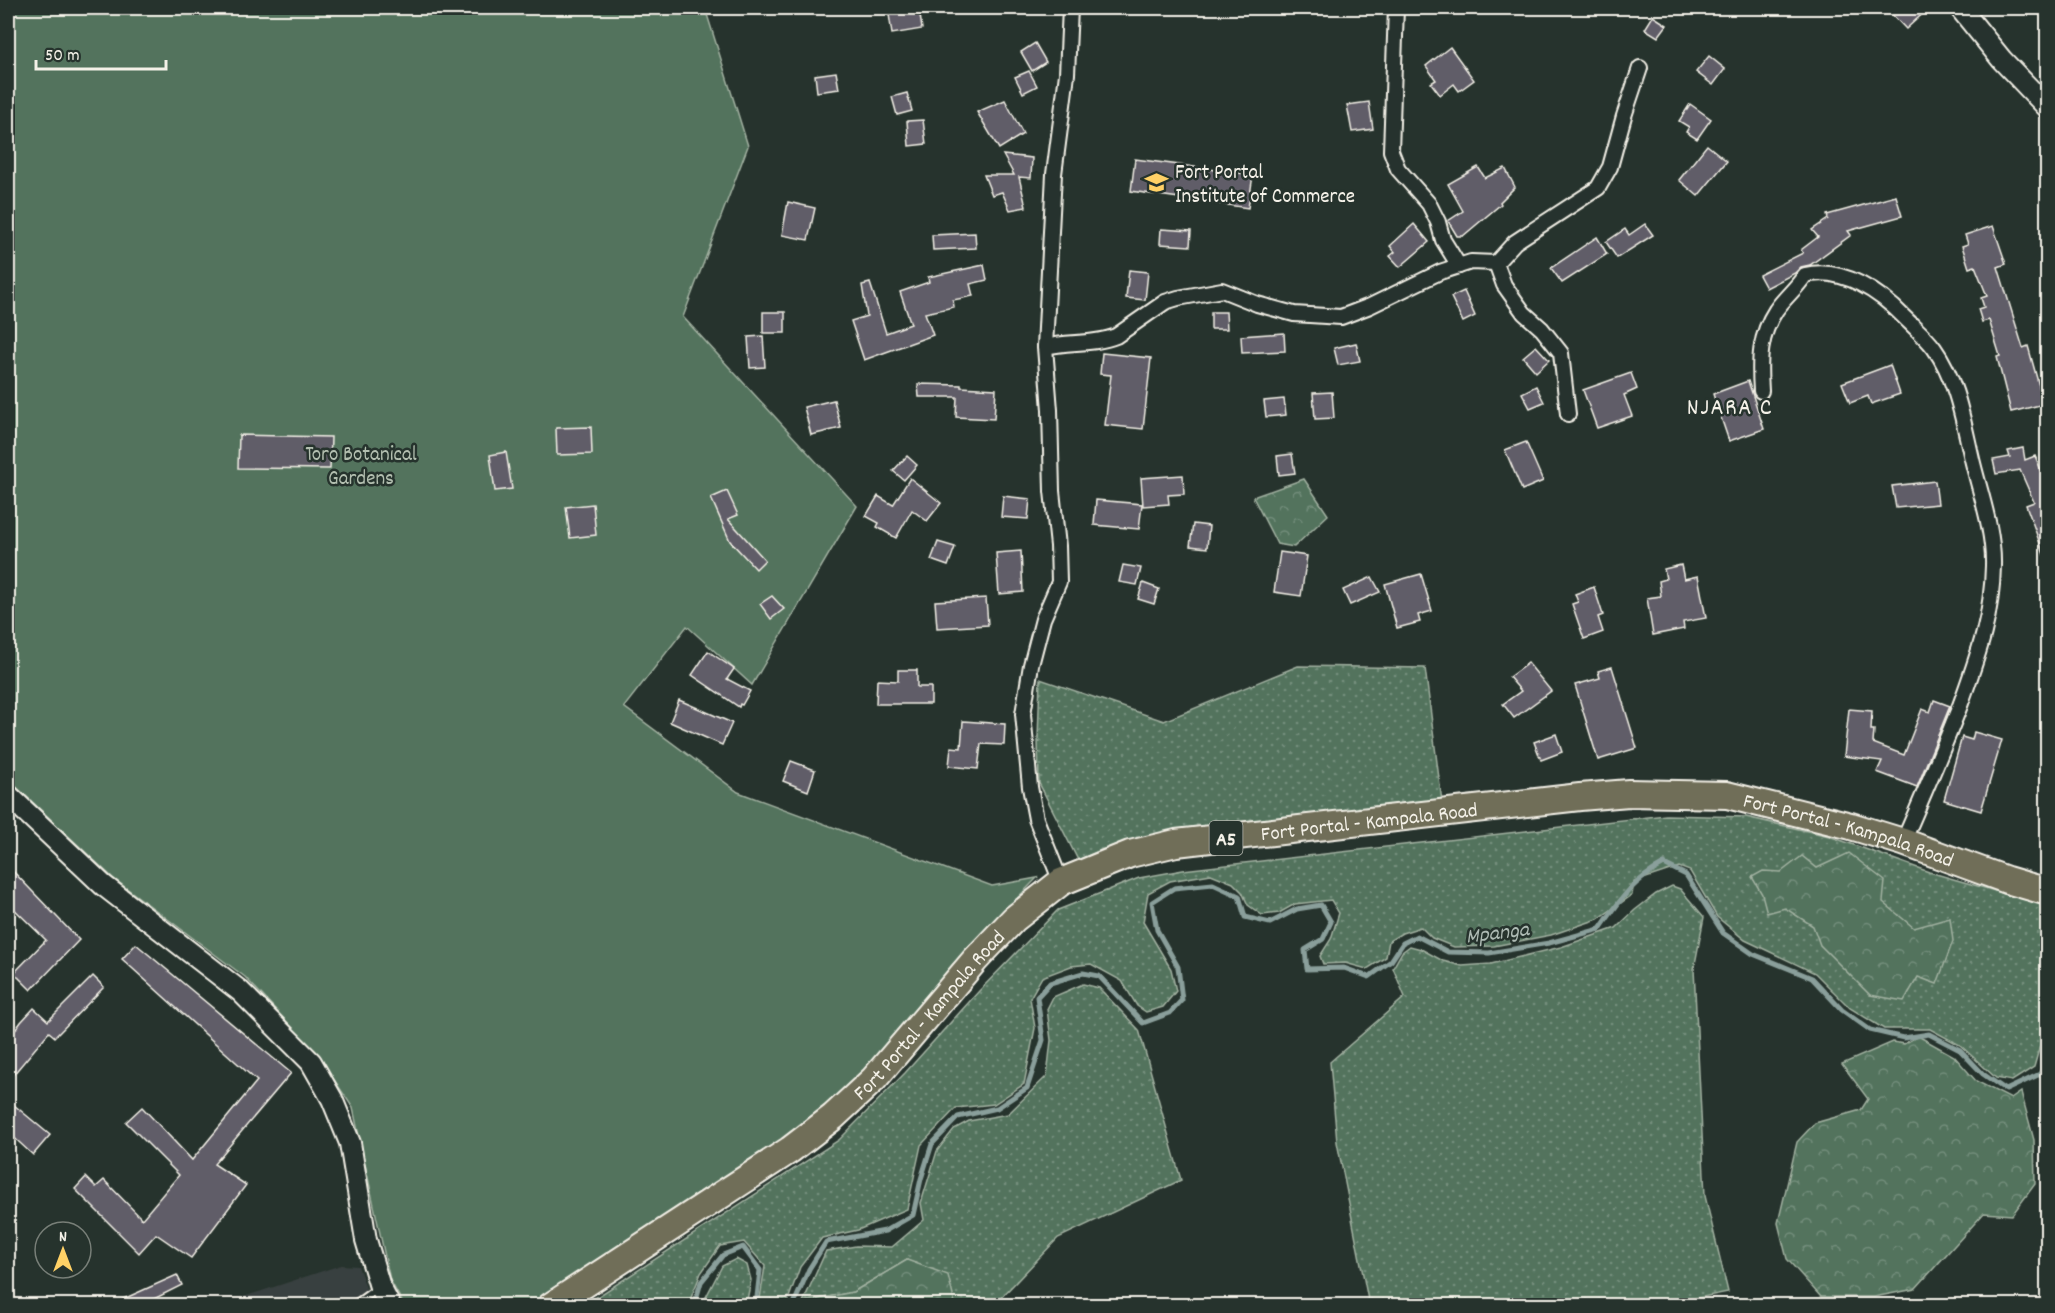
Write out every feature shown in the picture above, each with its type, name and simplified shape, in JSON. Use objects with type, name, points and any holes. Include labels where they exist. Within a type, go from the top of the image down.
[{"type":"highway","name":"Fort Portal - Kampala Road","points":[[551,1305],[790,1150],[833,1117],[874,1079],[975,960],[1014,919],[1061,882],[1130,854],[1176,843],[1629,793],[1727,795],[1851,826],[2048,892]]},
{"type":"main road","points":[[1960,8],[2001,60],[2048,108]]},
{"type":"main road","points":[[8,795],[103,885],[240,991],[311,1062],[332,1099],[350,1143],[366,1240],[380,1287],[390,1305]]},
{"type":"street","points":[[1061,882],[1036,819],[1030,787],[1023,714],[1042,619],[1059,582],[1045,347],[1054,174],[1066,74],[1070,8]]},
{"type":"street","points":[[1396,8],[1391,151],[1398,168],[1429,204],[1438,222],[1443,240],[1459,266]]},
{"type":"street","points":[[1496,263],[1515,242],[1598,188],[1610,167],[1640,68]]},
{"type":"street","points":[[1045,347],[1107,340],[1171,299],[1222,290],[1257,304],[1294,314],[1341,316],[1370,306],[1440,272],[1471,262],[1496,263]]},
{"type":"street","points":[[1496,263],[1504,285],[1524,313],[1542,329],[1561,353],[1568,414]]},
{"type":"street","points":[[1761,391],[1760,348],[1776,309],[1798,288],[1805,274],[1817,273],[1831,274],[1851,280],[1889,301],[1933,347],[1948,371],[1959,401],[1991,539],[1993,564],[1989,611],[1980,652],[1903,842]]},
{"type":"lane","points":[[353,1305],[380,1287]]},
{"type":"shaded area","points":[[341,1265],[358,1266],[369,1296],[365,1305],[346,1305],[342,1299],[330,1297],[321,1305],[216,1306]]},
{"type":"green space","name":"Toro Botanical Gardens","points":[[8,8],[705,8],[748,146],[683,317],[857,506],[752,685],[687,626],[624,707],[738,792],[992,886],[1037,878],[952,965],[865,1072],[808,1128],[604,1265],[532,1305],[404,1305],[390,1280],[353,1108],[317,1054],[245,977],[113,878],[8,779]]},
{"type":"green space","points":[[1304,479],[1328,515],[1294,547],[1277,544],[1253,497]]},
{"type":"green space","points":[[1298,666],[1425,668],[1443,810],[1349,816],[1103,849],[1078,860],[1039,783],[1040,679],[1164,721]]},
{"type":"green space","points":[[1666,815],[1746,817],[1829,836],[1929,872],[2047,906],[2047,1021],[2034,1067],[2012,1081],[1996,1078],[1960,1045],[1930,1029],[1884,1029],[1850,1008],[1815,973],[1745,940],[1717,917],[1690,871],[1679,867],[1634,882],[1632,895],[1598,919],[1551,935],[1494,946],[1454,947],[1432,938],[1421,927],[1402,933],[1389,941],[1386,957],[1367,969],[1345,963],[1323,964],[1320,956],[1331,939],[1339,913],[1331,900],[1295,904],[1279,913],[1262,915],[1248,905],[1242,892],[1233,883],[1211,874],[1170,881],[1148,893],[1143,922],[1171,969],[1176,991],[1163,1007],[1146,1012],[1137,1006],[1122,981],[1091,964],[1071,966],[1042,977],[1030,998],[1035,1028],[1024,1084],[994,1104],[956,1108],[921,1145],[907,1209],[858,1230],[822,1238],[800,1267],[787,1303],[759,1305],[765,1266],[744,1242],[720,1246],[701,1273],[688,1305],[583,1306],[839,1140],[1058,910],[1139,878],[1183,870]]},
{"type":"green space","points":[[1849,853],[1885,881],[1883,902],[1914,928],[1950,918],[1953,941],[1937,984],[1918,977],[1904,1001],[1870,995],[1820,945],[1813,926],[1785,908],[1767,913],[1762,894],[1752,877],[1763,871],[1781,872],[1802,856],[1817,868]]},
{"type":"green space","points":[[1672,886],[1680,889],[1704,917],[1694,969],[1705,1196],[1728,1292],[1658,1306],[1369,1305],[1337,1142],[1330,1062],[1405,997],[1393,968],[1402,952],[1410,946],[1421,949],[1443,961],[1462,966],[1491,964],[1561,947],[1616,928],[1656,894]]},
{"type":"green space","points":[[1083,984],[1099,988],[1139,1030],[1181,1180],[1058,1238],[994,1305],[955,1304],[907,1260],[853,1292],[803,1302],[826,1251],[856,1246],[892,1247],[924,1220],[921,1203],[937,1151],[954,1129],[969,1121],[1008,1114],[1047,1076],[1051,1040],[1047,1009],[1053,997]]},
{"type":"green space","points":[[1918,1036],[1954,1056],[1976,1081],[2011,1099],[2021,1092],[2034,1140],[2035,1184],[2012,1215],[1984,1213],[1915,1289],[1874,1297],[1821,1297],[1787,1259],[1778,1223],[1797,1142],[1815,1123],[1861,1110],[1868,1099],[1842,1064],[1893,1042],[1904,1044]]},
{"type":"green space","points":[[736,1259],[747,1265],[751,1280],[746,1305],[704,1305],[722,1266]]},
{"type":"green space","points":[[907,1260],[948,1275],[955,1304],[963,1305],[801,1305],[803,1302],[853,1292]]},
{"type":"building","points":[[888,8],[919,8],[922,29],[892,34]]},
{"type":"building","points":[[1886,8],[1929,8],[1906,29]]},
{"type":"building","points":[[1653,16],[1667,25],[1658,37],[1645,29]]},
{"type":"building","points":[[1035,43],[1046,62],[1032,71],[1021,52]]},
{"type":"building","points":[[1450,47],[1474,80],[1459,91],[1454,84],[1440,95],[1431,83],[1436,80],[1426,66]]},
{"type":"building","points":[[1709,56],[1725,69],[1713,85],[1696,72]]},
{"type":"building","points":[[1029,71],[1037,86],[1023,93],[1015,77]]},
{"type":"building","points":[[836,72],[839,89],[817,92],[815,75]]},
{"type":"building","points":[[907,93],[912,111],[897,115],[892,97]]},
{"type":"building","points":[[1005,100],[1023,134],[999,149],[977,112]]},
{"type":"building","points":[[1369,102],[1373,129],[1352,132],[1347,105]]},
{"type":"building","points":[[1690,104],[1711,119],[1697,139],[1686,132],[1689,127],[1679,121]]},
{"type":"building","points":[[923,120],[926,144],[909,146],[907,121]]},
{"type":"building","points":[[1707,145],[1727,161],[1698,196],[1679,180]]},
{"type":"building","points":[[1003,155],[1032,158],[1031,178],[1019,177],[1026,207],[1010,210],[1002,192],[992,195],[984,175],[1014,175]]},
{"type":"building","points":[[1135,159],[1253,175],[1248,208],[1131,191]]},
{"type":"building","points":[[1478,167],[1485,178],[1505,168],[1515,187],[1500,202],[1501,204],[1463,236],[1457,236],[1448,221],[1463,211],[1448,184]]},
{"type":"building","points":[[1896,196],[1902,216],[1848,231],[1851,235],[1810,265],[1801,267],[1795,273],[1766,288],[1759,275],[1803,253],[1801,250],[1818,237],[1812,230],[1828,219],[1827,215]]},
{"type":"building","points":[[788,202],[815,208],[808,240],[782,235]]},
{"type":"building","points":[[1414,224],[1429,242],[1400,267],[1390,256],[1395,252],[1390,246]]},
{"type":"building","points":[[1645,224],[1653,235],[1617,258],[1606,242],[1625,229],[1629,235]]},
{"type":"building","points":[[1993,226],[2006,264],[1998,267],[2023,348],[2028,346],[2044,404],[2011,412],[1997,357],[2000,356],[1989,320],[1982,322],[1978,309],[1984,307],[1981,298],[1987,296],[1975,266],[1969,268],[1962,246],[1968,244],[1965,235]]},
{"type":"building","points":[[1161,229],[1191,231],[1190,246],[1160,244]]},
{"type":"building","points":[[975,233],[976,248],[933,250],[932,235]]},
{"type":"building","points":[[1597,237],[1607,254],[1562,283],[1551,268]]},
{"type":"building","points":[[984,265],[987,280],[970,284],[973,296],[953,300],[954,307],[925,313],[933,335],[864,360],[851,321],[867,316],[862,285],[870,283],[886,333],[911,324],[900,292],[929,282],[928,277]]},
{"type":"building","points":[[1129,270],[1148,272],[1145,300],[1126,298]]},
{"type":"building","points":[[1464,291],[1475,316],[1463,322],[1451,297]]},
{"type":"building","points":[[763,312],[785,312],[785,333],[763,333]]},
{"type":"building","points":[[1211,312],[1226,312],[1227,329],[1211,329]]},
{"type":"building","points":[[1284,333],[1285,351],[1242,353],[1241,336]]},
{"type":"building","points":[[763,336],[765,367],[750,368],[748,337]]},
{"type":"building","points":[[1356,343],[1360,361],[1338,365],[1334,348]]},
{"type":"building","points":[[1536,346],[1549,360],[1536,372],[1523,357]]},
{"type":"building","points":[[1102,353],[1151,358],[1143,429],[1105,425],[1111,375],[1100,374]]},
{"type":"building","points":[[1890,365],[1900,394],[1871,404],[1868,396],[1850,403],[1842,383]]},
{"type":"building","points":[[1631,373],[1637,389],[1624,395],[1632,416],[1597,428],[1583,390]]},
{"type":"building","points":[[1748,381],[1764,429],[1729,441],[1713,394]]},
{"type":"building","points":[[918,384],[996,389],[994,419],[956,417],[957,397],[919,397]]},
{"type":"building","points":[[1536,386],[1544,402],[1530,408],[1522,393]]},
{"type":"building","points":[[1332,392],[1334,418],[1315,419],[1313,393]]},
{"type":"building","points":[[1284,399],[1286,415],[1266,417],[1264,401]]},
{"type":"building","points":[[834,400],[841,428],[811,435],[804,407]]},
{"type":"building","points":[[591,427],[592,454],[557,455],[556,428]]},
{"type":"building","points":[[239,435],[331,437],[330,469],[238,468]]},
{"type":"building","points":[[1526,442],[1543,481],[1522,490],[1505,450]]},
{"type":"building","points":[[2023,448],[2025,460],[2035,456],[2048,486],[2048,560],[2046,560],[2026,505],[2034,502],[2020,470],[1996,474],[1993,460],[2010,457],[2008,451]]},
{"type":"building","points":[[506,452],[512,489],[495,491],[490,455]]},
{"type":"building","points":[[1292,454],[1295,473],[1279,475],[1277,456]]},
{"type":"building","points":[[907,456],[917,465],[904,480],[893,471]]},
{"type":"building","points":[[1183,475],[1184,494],[1168,495],[1169,504],[1143,506],[1141,478]]},
{"type":"building","points":[[910,478],[941,503],[927,521],[912,510],[896,538],[877,527],[879,523],[866,516],[878,496],[893,505]]},
{"type":"building","points":[[1935,481],[1938,504],[1896,508],[1892,486]]},
{"type":"building","points":[[727,491],[738,515],[728,519],[765,560],[756,569],[730,541],[711,498]]},
{"type":"building","points":[[1003,496],[1030,499],[1028,519],[1001,517]]},
{"type":"building","points":[[1096,500],[1142,504],[1139,529],[1094,525]]},
{"type":"building","points":[[593,504],[596,535],[570,538],[566,507]]},
{"type":"building","points":[[1193,524],[1209,526],[1207,548],[1190,546]]},
{"type":"building","points":[[938,542],[955,547],[948,566],[931,560]]},
{"type":"building","points":[[1021,551],[1023,592],[999,594],[996,553]]},
{"type":"building","points":[[1280,552],[1307,556],[1301,596],[1274,592]]},
{"type":"building","points":[[1123,565],[1141,568],[1137,585],[1119,582]]},
{"type":"building","points":[[1681,565],[1684,579],[1698,576],[1706,618],[1683,622],[1684,629],[1653,635],[1647,598],[1661,596],[1659,581],[1666,579],[1664,569]]},
{"type":"building","points":[[1421,574],[1432,611],[1418,615],[1420,622],[1397,628],[1385,584]]},
{"type":"building","points":[[1372,577],[1380,592],[1350,605],[1343,590]]},
{"type":"building","points":[[1143,583],[1159,589],[1154,604],[1138,599]]},
{"type":"building","points":[[1594,587],[1603,615],[1598,617],[1603,632],[1584,639],[1572,604],[1578,602],[1575,594]]},
{"type":"building","points":[[772,596],[784,609],[771,619],[760,604]]},
{"type":"building","points":[[986,598],[988,625],[937,628],[935,601]]},
{"type":"building","points":[[708,651],[734,669],[727,679],[750,691],[739,707],[692,675]]},
{"type":"building","points":[[1528,663],[1551,691],[1514,718],[1503,704],[1521,691],[1509,677]]},
{"type":"building","points":[[1612,667],[1637,748],[1598,760],[1575,685],[1600,678],[1598,671]]},
{"type":"building","points":[[898,670],[917,670],[917,687],[931,687],[931,704],[876,704],[877,680],[898,681]]},
{"type":"building","points":[[679,700],[732,723],[722,745],[670,722]]},
{"type":"building","points":[[1934,700],[1950,706],[1917,787],[1877,772],[1882,761],[1844,756],[1849,709],[1872,711],[1873,743],[1904,755],[1922,709],[1930,712]]},
{"type":"building","points":[[963,721],[1005,724],[1004,745],[981,744],[978,769],[949,766],[951,747],[961,748]]},
{"type":"building","points":[[1974,732],[2002,740],[1981,811],[1944,800],[1962,737],[1972,740]]},
{"type":"building","points":[[1556,734],[1562,752],[1541,760],[1534,742]]},
{"type":"building","points":[[791,761],[815,770],[808,791],[783,781]]},
{"type":"building","points":[[8,866],[79,940],[31,990],[14,973],[46,940],[8,903]]},
{"type":"building","points":[[136,944],[291,1073],[214,1164],[246,1185],[191,1258],[156,1234],[139,1253],[75,1189],[86,1177],[96,1187],[104,1180],[142,1219],[179,1175],[126,1122],[142,1107],[192,1160],[257,1081],[122,959]]},
{"type":"building","points":[[93,976],[104,987],[55,1037],[49,1032],[8,1081],[8,1040],[21,1022],[34,1008],[48,1021]]},
{"type":"building","points":[[8,1100],[50,1135],[33,1155],[8,1132]]},
{"type":"building","points":[[177,1275],[182,1285],[142,1305],[110,1305]]},
{"type":"waterway","name":"Mpanga","points":[[793,1306],[809,1269],[826,1242],[885,1231],[913,1215],[932,1144],[958,1117],[997,1108],[1027,1088],[1043,1040],[1037,997],[1050,983],[1083,973],[1099,976],[1143,1023],[1170,1013],[1182,1000],[1178,967],[1157,930],[1152,902],[1174,888],[1213,884],[1239,896],[1245,917],[1270,923],[1297,909],[1321,905],[1331,922],[1323,939],[1305,950],[1307,969],[1344,968],[1369,977],[1391,961],[1403,943],[1417,936],[1448,952],[1489,953],[1549,943],[1600,929],[1635,885],[1664,864],[1686,875],[1723,933],[1753,954],[1812,978],[1842,1010],[1870,1030],[1904,1038],[1929,1034],[1960,1050],[1983,1074],[2006,1090],[2040,1074],[2048,1058]]},
{"type":"waterway","name":"Mpanga","points":[[694,1306],[701,1282],[723,1255],[743,1247],[760,1270],[756,1306]]},
{"type":"place","name":"Fort Portal Institute of Commerce","points":[[1157,183]]},
{"type":"district","name":"NJARA C","points":[[1730,406]]}]
